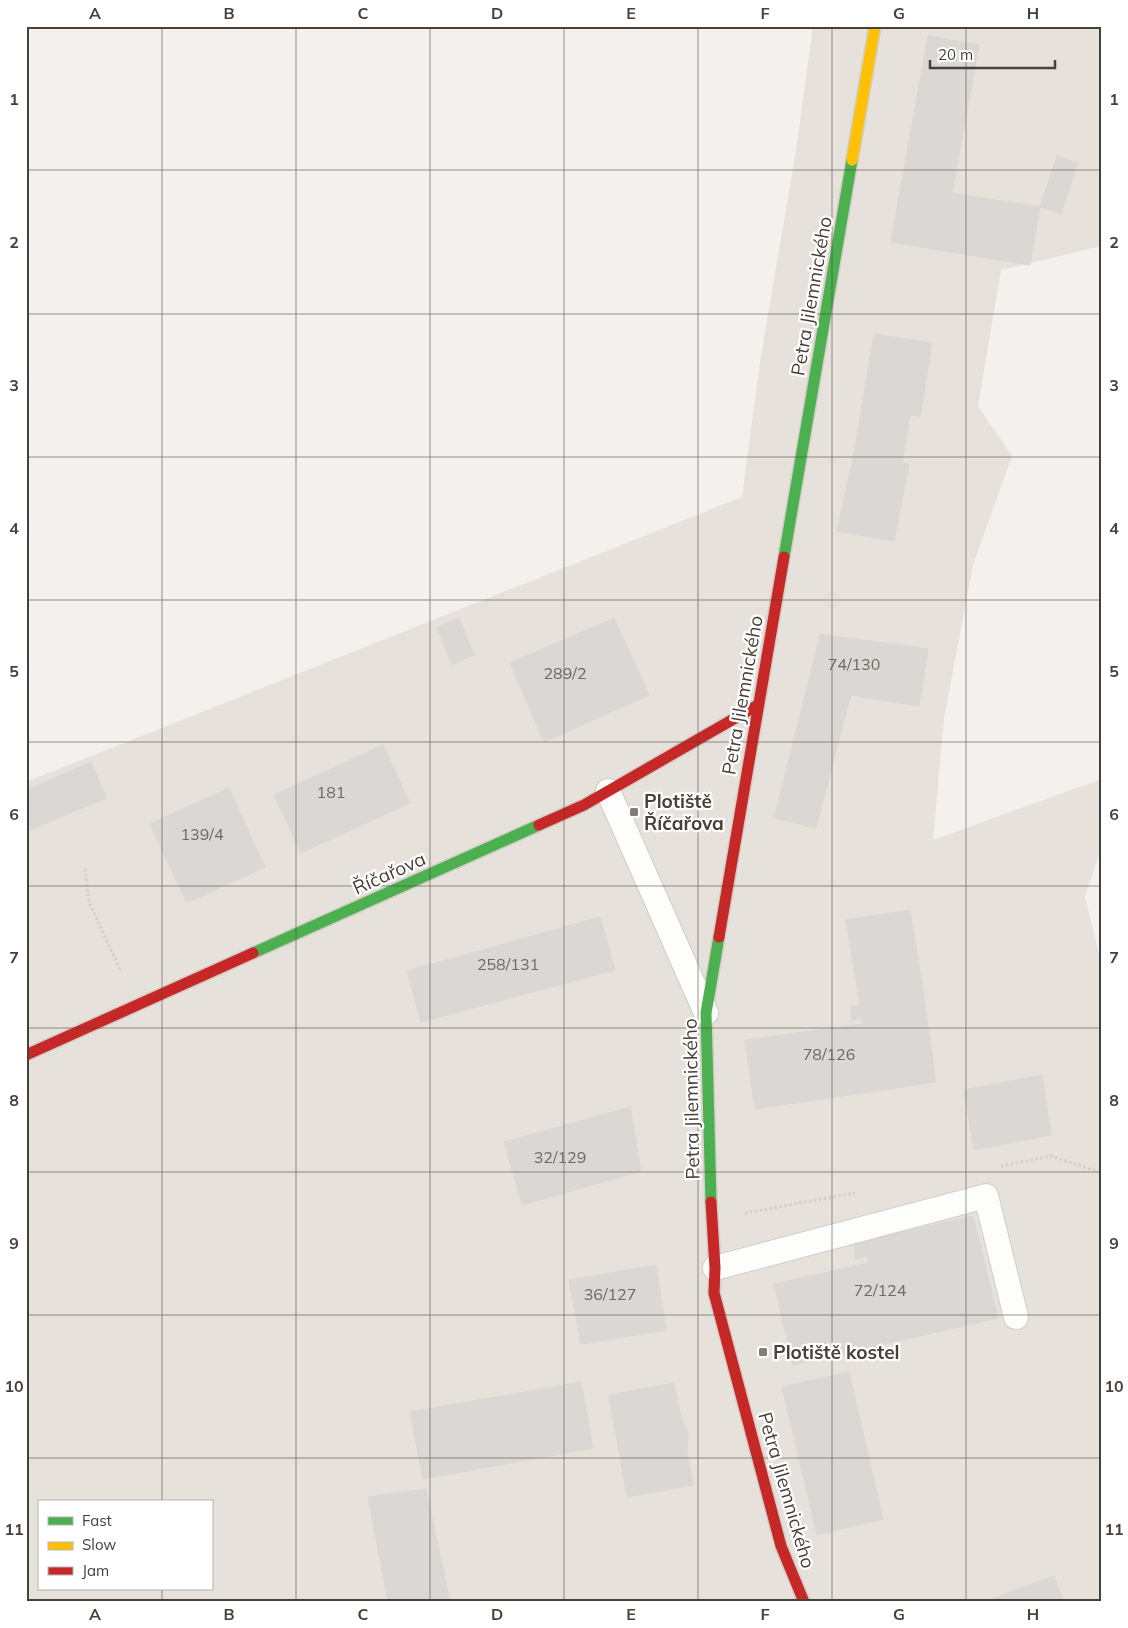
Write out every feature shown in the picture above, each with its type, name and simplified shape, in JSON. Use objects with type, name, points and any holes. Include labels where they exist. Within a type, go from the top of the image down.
[{"type":"street","name":"Petra Jilemnického","points":[[804,1602],[782,1546],[714,1293],[715,1268],[711,1210],[706,1014],[875,26]]},
{"type":"street","name":"Říčařova","points":[[26,1054],[584,805],[758,705]]},
{"type":"lane","points":[[608,791],[706,1014]]},
{"type":"lane","points":[[715,1268],[986,1196],[1016,1317]]},
{"type":"path","points":[[85,869],[89,902],[136,1005]]},
{"type":"shaded area","points":[[813,26],[1102,26],[1102,246],[1001,270],[978,406],[1012,456],[973,565],[944,718],[933,840],[1102,779],[1102,845],[1085,897],[1102,966],[1102,1602],[26,1602],[26,782],[742,497],[760,362],[796,151]]},
{"type":"building","points":[[928,36],[979,45],[952,193],[1040,207],[1030,265],[891,242]]},
{"type":"building","points":[[1057,156],[1078,163],[1061,214],[1040,207]]},
{"type":"building","points":[[874,334],[932,343],[920,417],[910,415],[902,462],[854,454]]},
{"type":"building","points":[[854,454],[909,464],[894,541],[837,531]]},
{"type":"building","points":[[459,618],[474,655],[452,665],[437,627]]},
{"type":"building","points":[[614,618],[649,695],[544,742],[510,663]]},
{"type":"building","points":[[820,634],[928,649],[919,706],[807,688]]},
{"type":"building","points":[[807,688],[851,694],[816,828],[774,818]]},
{"type":"building","points":[[383,745],[410,803],[301,853],[274,795]]},
{"type":"building","points":[[91,762],[107,798],[60,817],[45,782]]},
{"type":"building","points":[[45,782],[60,817],[40,826],[26,795],[26,790]]},
{"type":"building","points":[[229,788],[247,828],[169,865],[150,824]]},
{"type":"building","points":[[26,795],[40,826],[26,832]]},
{"type":"building","points":[[247,828],[265,867],[187,903],[169,865]]},
{"type":"building","points":[[910,910],[921,978],[857,986],[846,920]]},
{"type":"building","points":[[600,917],[615,970],[421,1022],[407,971]]},
{"type":"building","points":[[921,978],[936,1082],[755,1109],[745,1040],[863,1024],[862,1018],[852,1020],[851,1006],[860,1005],[857,986]]},
{"type":"building","points":[[1042,1075],[1051,1135],[974,1150],[964,1090]]},
{"type":"building","points":[[630,1107],[641,1171],[522,1205],[504,1142]]},
{"type":"building","points":[[973,1216],[998,1318],[793,1365],[774,1284],[868,1263],[867,1256],[855,1259],[855,1243]]},
{"type":"building","points":[[656,1265],[666,1330],[581,1344],[569,1280]]},
{"type":"building","points":[[849,1372],[883,1519],[817,1535],[782,1387]]},
{"type":"building","points":[[581,1382],[593,1448],[423,1479],[410,1412]]},
{"type":"building","points":[[674,1383],[681,1417],[688,1432],[687,1452],[693,1485],[627,1497],[609,1395]]},
{"type":"building","points":[[426,1489],[450,1602],[388,1602],[368,1497]]},
{"type":"building","points":[[1054,1576],[1064,1602],[983,1602]]},
{"type":"traffic: fast","points":[[784,557],[852,160]]},
{"type":"traffic: fast","points":[[253,953],[539,825]]},
{"type":"traffic: fast","points":[[711,1202],[706,1013],[719,937]]},
{"type":"traffic: slow","points":[[852,160],[875,26]]},
{"type":"traffic: jam","points":[[719,937],[784,557]]},
{"type":"traffic: jam","points":[[539,825],[584,805],[758,705]]},
{"type":"traffic: jam","points":[[26,1055],[253,953]]},
{"type":"traffic: jam","points":[[711,1202],[715,1268],[714,1293],[781,1546],[804,1602]]},
{"type":"place","name":"Plotiště Říčařova","points":[[634,812]]},
{"type":"place","name":"Plotiště kostel","points":[[763,1352]]}]
